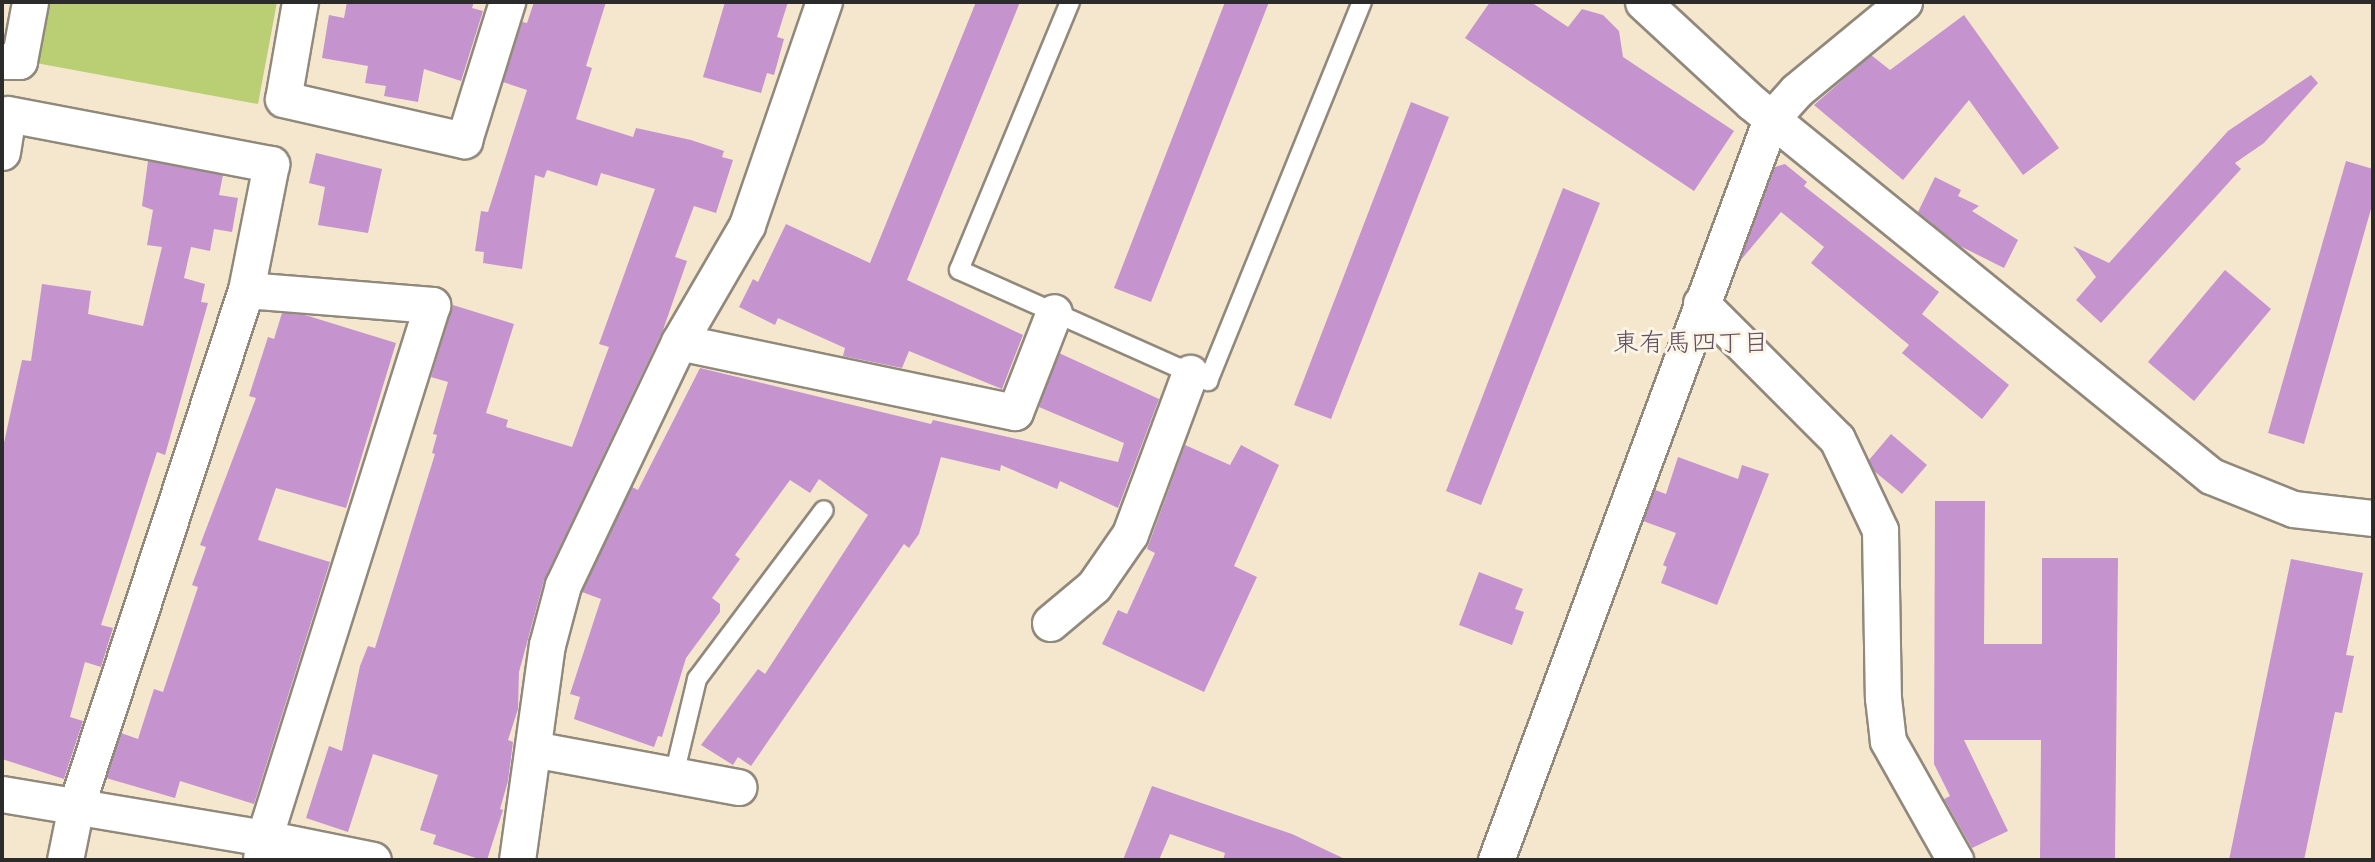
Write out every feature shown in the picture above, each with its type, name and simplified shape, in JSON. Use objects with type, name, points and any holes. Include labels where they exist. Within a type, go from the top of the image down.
[{"type":"street","points":[[2,61],[19,61],[30,2]]},
{"type":"street","points":[[300,2],[283,99],[464,140],[508,2]]},
{"type":"street","points":[[517,860],[547,645],[563,585],[679,342],[747,225],[824,2]]},
{"type":"street","points":[[1643,2],[1771,119],[2211,476],[2293,509],[2373,518]]},
{"type":"street","points":[[1496,860],[1771,119],[1796,91],[1904,2]]},
{"type":"street","points":[[2,152],[8,114],[271,164],[246,290],[76,806],[65,860]]},
{"type":"street","points":[[246,290],[432,305],[263,849]]},
{"type":"street","points":[[1701,303],[1837,439],[1880,530],[1883,698],[1888,741],[1955,860]]},
{"type":"street","points":[[679,342],[1016,412],[1054,313]]},
{"type":"street","points":[[1050,623],[1094,586],[1130,534],[1190,373]]},
{"type":"street","points":[[533,749],[739,787]]},
{"type":"street","points":[[2,794],[76,806],[263,849],[373,860]]},
{"type":"lane","points":[[1070,2],[959,270],[1208,381],[1362,2]]},
{"type":"lane","points":[[674,775],[697,680],[824,510]]},
{"type":"green space","points":[[48,2],[277,2],[258,104],[36,63]]},
{"type":"building","points":[[347,2],[474,2],[472,8],[483,11],[461,81],[424,69],[418,102],[384,96],[386,86],[365,83],[368,66],[322,58],[329,15],[344,18]]},
{"type":"building","points":[[534,2],[606,2],[586,66],[592,68],[576,119],[633,137],[636,128],[691,140],[724,151],[722,157],[733,160],[716,213],[694,206],[675,257],[687,261],[663,330],[544,580],[519,672],[518,709],[508,740],[513,742],[508,781],[500,809],[503,810],[487,860],[482,860],[433,844],[436,835],[420,830],[438,775],[373,754],[348,832],[306,818],[329,746],[342,751],[360,666],[368,646],[375,648],[435,454],[432,453],[437,435],[433,434],[448,382],[431,377],[453,305],[514,324],[486,413],[508,420],[506,427],[572,447],[609,347],[599,344],[655,189],[601,173],[597,186],[547,170],[544,178],[535,175],[522,269],[483,263],[484,252],[475,251],[481,211],[488,212],[527,90],[503,82],[522,22],[527,23]]},
{"type":"building","points":[[725,2],[788,2],[777,37],[784,39],[774,75],[767,73],[761,93],[703,77]]},
{"type":"building","points":[[976,2],[1020,2],[907,280],[1023,335],[1002,389],[909,351],[902,368],[843,356],[845,348],[778,318],[775,325],[739,307],[753,279],[758,282],[786,224],[870,263]]},
{"type":"building","points":[[1225,2],[1269,2],[1151,302],[1114,288]]},
{"type":"building","points":[[1490,2],[1531,2],[1568,27],[1582,9],[1603,15],[1619,31],[1623,57],[1734,131],[1694,191],[1465,38]]},
{"type":"building","points":[[1964,15],[2059,148],[2023,175],[1969,100],[1903,180],[1814,105],[1871,55],[1890,70]]},
{"type":"building","points":[[2311,75],[2318,83],[2264,143],[2235,163],[2241,169],[2101,323],[2076,300],[2096,277],[2073,246],[2109,263],[2228,131]]},
{"type":"building","points":[[1411,102],[1449,117],[1331,419],[1294,405]]},
{"type":"building","points":[[316,153],[382,169],[368,233],[318,225],[325,187],[309,183]]},
{"type":"building","points":[[148,161],[223,175],[219,195],[238,198],[232,232],[214,229],[210,251],[191,247],[184,278],[205,284],[201,302],[208,303],[165,455],[157,452],[101,625],[113,628],[101,667],[85,662],[70,717],[83,721],[64,779],[2,759],[2,452],[22,360],[31,361],[42,284],[91,291],[88,314],[143,326],[162,247],[147,245],[153,210],[142,206]]},
{"type":"building","points":[[2346,161],[2373,169],[2373,202],[2304,444],[2268,433]]},
{"type":"building","points":[[1785,164],[1807,182],[1804,186],[1939,292],[1922,314],[2009,385],[1982,419],[1902,353],[1909,345],[1811,263],[1824,247],[1781,212],[1740,261],[1775,167]]},
{"type":"building","points":[[1935,177],[1961,190],[1958,196],[1979,206],[1972,211],[2018,240],[2004,268],[1960,246],[1918,212]]},
{"type":"building","points":[[1563,188],[1600,203],[1481,505],[1446,491]]},
{"type":"building","points":[[2225,270],[2271,309],[2194,401],[2148,362]]},
{"type":"building","points":[[282,313],[305,315],[396,343],[346,508],[276,488],[258,540],[330,562],[254,804],[180,781],[175,798],[106,778],[121,733],[138,739],[154,689],[163,692],[198,587],[192,585],[206,547],[200,545],[256,398],[249,396],[268,337],[274,339]]},
{"type":"building","points":[[1059,353],[1159,399],[1118,508],[1060,481],[1057,489],[1001,465],[1000,471],[941,457],[919,534],[909,548],[904,544],[751,766],[738,757],[733,765],[701,745],[758,669],[765,674],[868,515],[819,479],[810,493],[790,480],[735,555],[740,559],[712,598],[720,604],[720,612],[686,658],[662,737],[658,736],[654,747],[574,719],[580,697],[570,694],[601,599],[582,592],[632,487],[638,490],[700,368],[931,424],[933,420],[1118,462],[1124,443],[1039,407]]},
{"type":"building","points":[[1891,434],[1927,465],[1902,494],[1874,471],[1869,460]]},
{"type":"building","points":[[1185,445],[1230,465],[1241,445],[1279,465],[1234,566],[1257,577],[1204,692],[1102,644],[1118,610],[1127,614],[1155,553],[1147,549]]},
{"type":"building","points":[[1678,457],[1738,479],[1742,465],[1769,474],[1717,605],[1661,583],[1667,567],[1663,565],[1676,533],[1643,521],[1655,490],[1666,494]]},
{"type":"building","points":[[1935,501],[1985,501],[1984,644],[2042,644],[2042,558],[2118,558],[2115,860],[2040,860],[2041,740],[1964,740],[2008,831],[1972,848],[1944,799],[1950,796],[1934,764]]},
{"type":"building","points":[[2291,559],[2363,573],[2346,655],[2354,656],[2342,713],[2335,712],[2304,860],[2229,860]]},
{"type":"building","points":[[1479,572],[1523,589],[1515,609],[1524,612],[1512,645],[1459,625]]},
{"type":"building","points":[[1152,786],[1292,834],[1347,860],[1223,860],[1225,853],[1170,834],[1159,860],[1123,860]]},
{"type":"district","name":"東有馬四丁目","points":[[1691,346]]}]
